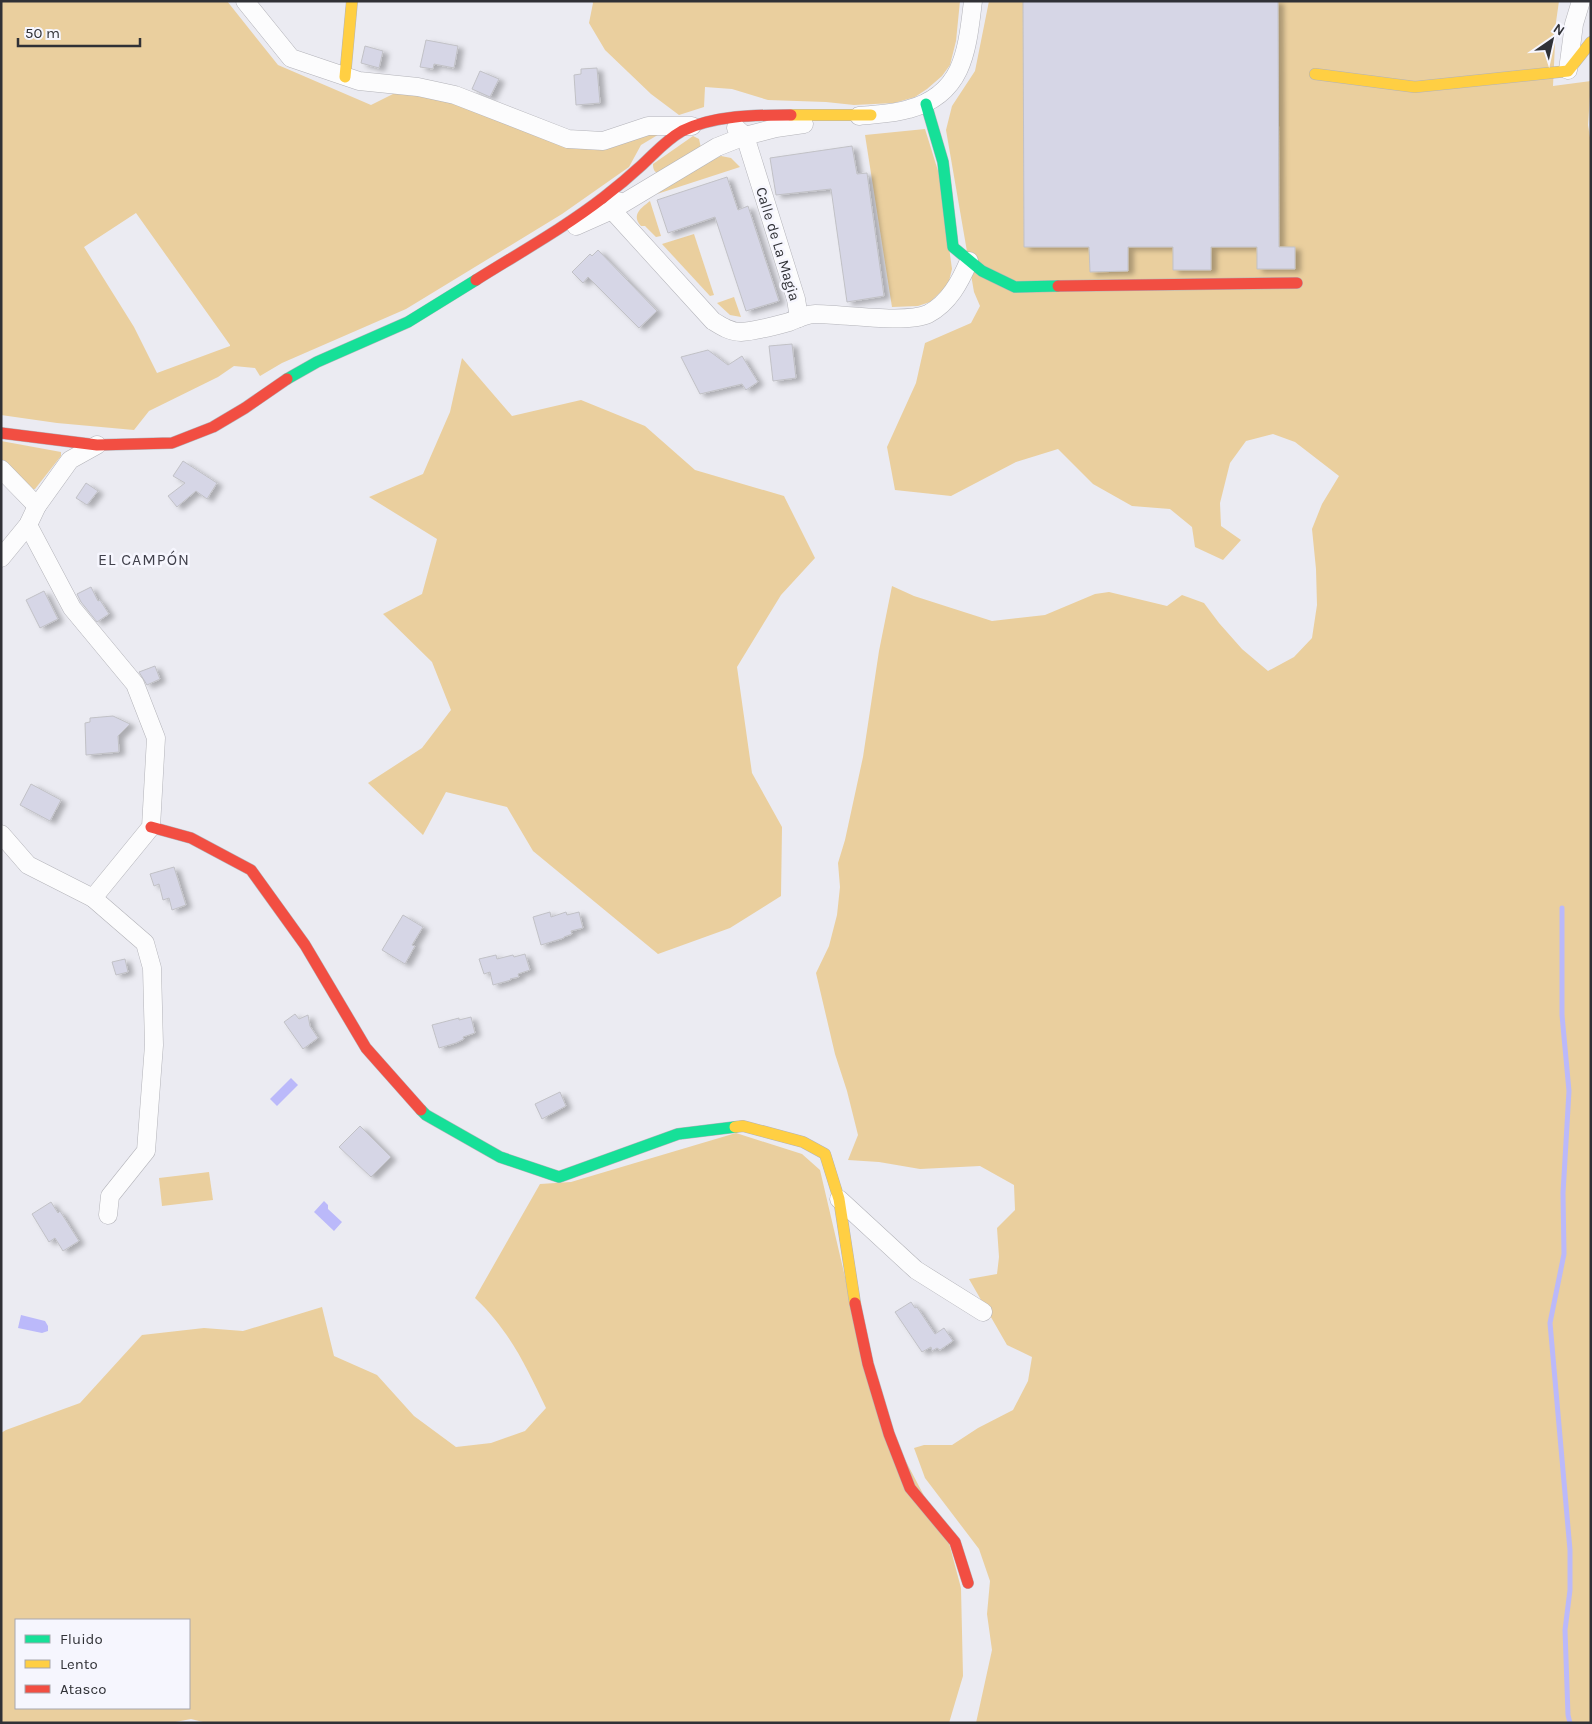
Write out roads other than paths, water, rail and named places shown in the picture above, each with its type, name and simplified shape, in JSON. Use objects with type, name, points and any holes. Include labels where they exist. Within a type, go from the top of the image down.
[{"type":"street","points":[[245,1],[291,58],[359,81],[418,87],[455,95],[568,139],[603,141],[648,126],[695,126],[726,120],[776,115],[871,115]]},
{"type":"street","points":[[345,77],[352,1]]},
{"type":"street","points":[[542,240],[612,210],[717,146],[745,136],[776,128],[908,110],[926,104],[939,96],[950,85],[958,72],[968,42],[973,1]]},
{"type":"street","points":[[1568,71],[1574,24],[1581,1]]},
{"type":"street","points":[[1315,74],[1415,87],[1568,71],[1591,42]]},
{"type":"street","points":[[926,104],[943,162],[953,247],[981,272],[1015,287],[1297,282]]},
{"type":"street","points":[[726,120],[745,136]]},
{"type":"street","points":[[1,433],[97,445],[172,443],[213,427],[245,408],[285,380],[318,362],[408,322],[542,240],[604,197],[667,141],[695,126]]},
{"type":"street","name":"Calle de La Magia","points":[[612,210],[713,321],[727,329],[740,332],[799,318],[796,299],[745,136]]},
{"type":"street","points":[[612,210],[626,188],[640,177],[642,165]]},
{"type":"street","points":[[799,318],[812,314],[910,318],[926,314],[942,305],[953,292],[962,278],[969,261]]},
{"type":"street","points":[[1,558],[28,525],[37,506],[70,460],[97,445]]},
{"type":"street","points":[[1,469],[37,506]]},
{"type":"street","points":[[28,525],[72,608],[135,684],[156,738],[151,827],[93,898]]},
{"type":"street","points":[[151,827],[191,838],[251,870],[305,945],[366,1048],[426,1115],[500,1158],[559,1177],[678,1134],[743,1126],[803,1142],[825,1154],[839,1198],[853,1294],[868,1364],[889,1434],[910,1488],[955,1542],[968,1583]]},
{"type":"street","points":[[1,834],[28,865],[93,898],[145,943],[152,968],[154,1044],[146,1152],[110,1196],[108,1215]]},
{"type":"street","points":[[839,1198],[916,1270],[983,1312]]},
{"type":"water","points":[[291,1078],[298,1085],[277,1106],[270,1099]]},
{"type":"water","points":[[324,1201],[328,1205],[328,1209],[342,1222],[334,1231],[314,1212]]},
{"type":"water","points":[[21,1315],[45,1321],[48,1331],[42,1333],[18,1328]]},
{"type":"waterway","points":[[1562,908],[1562,1015],[1569,1091],[1563,1193],[1564,1254],[1550,1323],[1570,1550],[1570,1590],[1565,1630],[1568,1715],[1570,1723]]},
{"type":"district","name":"EL CAMPÓN","points":[[144,559]]}]
